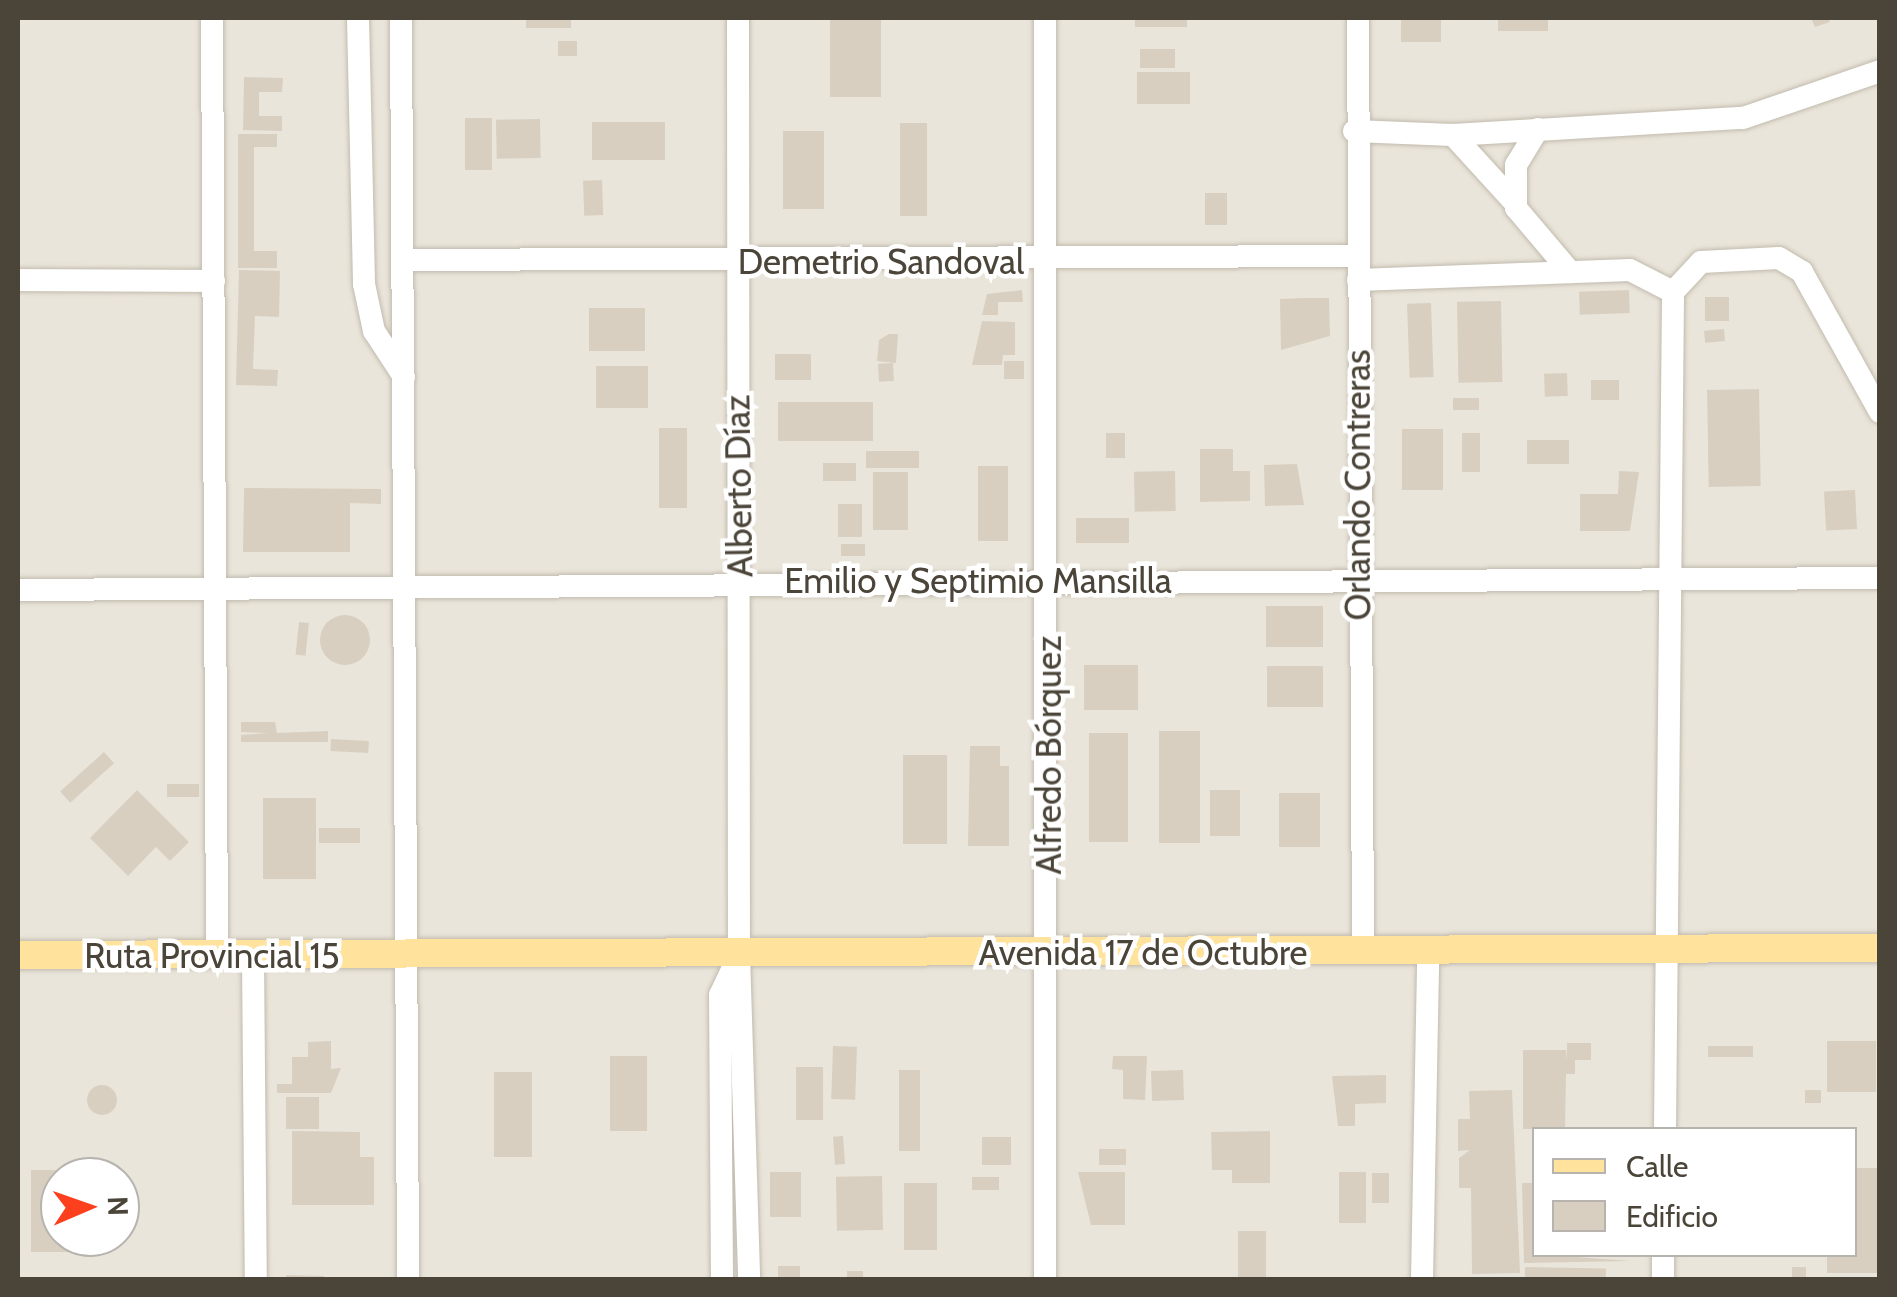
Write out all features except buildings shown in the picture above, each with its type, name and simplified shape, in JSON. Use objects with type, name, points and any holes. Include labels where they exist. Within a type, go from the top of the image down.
[{"type":"main road","name":"Avenida 17 de Octubre","points":[[407,956],[1880,948]]},
{"type":"main road","name":"Ruta Provincial 15","points":[[18,954],[407,956]]},
{"type":"street","points":[[212,18],[218,956]]},
{"type":"street","points":[[358,18],[364,284],[374,331],[404,377]]},
{"type":"street","points":[[402,18],[408,1280]]},
{"type":"street","points":[[402,130],[418,18]]},
{"type":"street","name":"Alberto Díaz","points":[[738,18],[739,954],[749,1280]]},
{"type":"street","name":"Alfredo Bórquez","points":[[1045,18],[1050,582],[1045,1280]]},
{"type":"street","name":"Orlando Contreras","points":[[1358,18],[1354,131],[1363,952]]},
{"type":"street","points":[[1354,131],[1453,136],[1755,116],[1880,71]]},
{"type":"street","points":[[1515,204],[1516,165],[1538,130]]},
{"type":"street","points":[[1453,136],[1515,204],[1528,233],[1570,272]]},
{"type":"street","points":[[1664,1127],[1673,292],[1701,262],[1760,254],[1802,272],[1880,412]]},
{"type":"street","name":"Demetrio Sandoval","points":[[404,260],[1048,262],[1358,256]]},
{"type":"street","points":[[1358,280],[1645,272],[1673,292]]},
{"type":"street","points":[[18,280],[214,280]]},
{"type":"street","name":"Emilio y Septimio Mansilla","points":[[18,590],[740,580],[1880,578]]},
{"type":"street","points":[[1422,1280],[1428,953]]},
{"type":"street","points":[[722,1280],[720,994],[739,954]]},
{"type":"street","points":[[254,958],[256,1280]]},
{"type":"shaded area","points":[[18,18],[1879,18],[1879,1279],[18,1279]]}]
